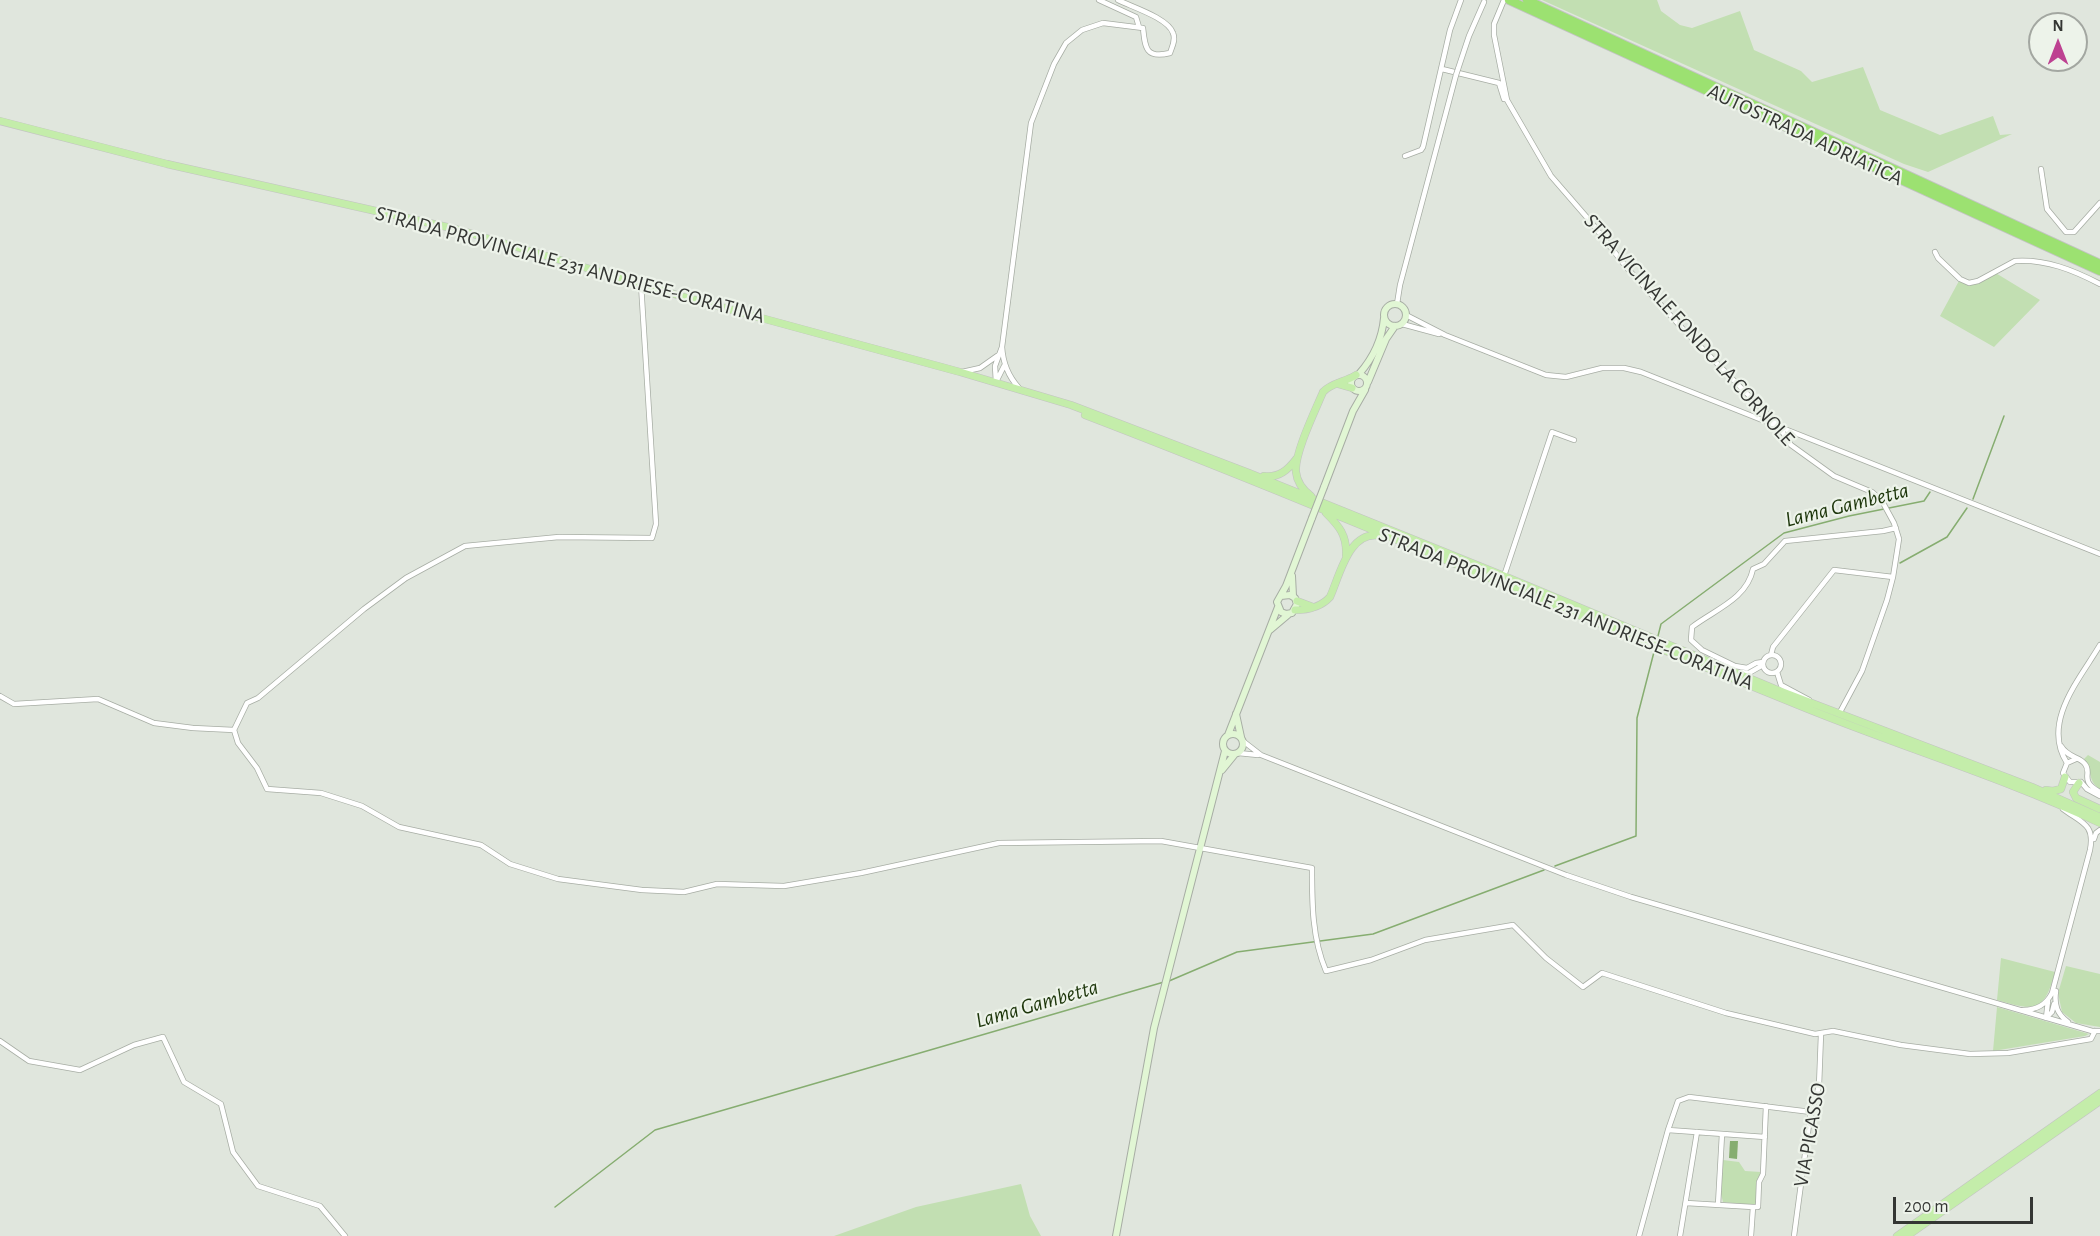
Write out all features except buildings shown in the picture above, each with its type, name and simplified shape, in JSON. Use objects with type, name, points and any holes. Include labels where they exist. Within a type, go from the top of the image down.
[{"type":"highway","name":"AUTOSTRADA ADRIATICA","points":[[1509,0],[2100,271]]},
{"type":"highway","name":"AUTOSTRADA ADRIATICA","points":[[1527,0],[2100,264]]},
{"type":"main road","name":"STRADA PROVINCIALE 231 ANDRIESE-CORATINA","points":[[0,121],[167,164],[456,229],[641,284],[996,382],[1111,420],[1249,473],[1404,542],[1798,705],[2053,802],[2100,824]]},
{"type":"main road","points":[[1116,1236],[1154,1028],[1221,771],[1225,751],[1223,744],[1353,411],[1365,390],[1386,339],[1406,315],[1404,308],[1397,304],[1387,307],[1383,331],[1371,360],[1351,382],[1354,389],[1353,411]]},
{"type":"main road","points":[[1384,318],[1389,324],[1398,325]]},
{"type":"main road","points":[[1346,559],[1343,533],[1325,507],[1299,483],[1296,472],[1298,456],[1327,387],[1357,375],[1366,377],[1368,382]]},
{"type":"main road","points":[[1336,384],[1365,390]]},
{"type":"main road","name":"STRADA PROVINCIALE 231 ANDRIESE-CORATINA","points":[[1033,394],[1504,576],[1838,715],[2032,787],[2100,817]]},
{"type":"main road","points":[[1249,473],[1268,477],[1279,475],[1286,471],[1298,456]]},
{"type":"main road","points":[[1278,607],[1284,613],[1316,607],[1324,603],[1330,597],[1346,559],[1359,540],[1367,536],[1377,536],[1404,542]]},
{"type":"main road","points":[[1268,632],[1292,612],[1295,598],[1292,570]]},
{"type":"main road","points":[[1281,596],[1287,594],[1316,607]]},
{"type":"main road","points":[[1221,771],[1243,748],[1236,714]]},
{"type":"main road","points":[[1228,735],[1233,734],[1242,739]]},
{"type":"main road","points":[[1225,751],[1237,754]]},
{"type":"main road","points":[[2032,787],[2058,791],[2063,786],[2065,777]]},
{"type":"main road","points":[[2080,782],[2074,788],[2073,795],[2100,809]]},
{"type":"main road","points":[[1897,1236],[2100,1093]]},
{"type":"main road","points":[[1908,1236],[2100,1101]]},
{"type":"street","points":[[1099,0],[1136,17],[1139,27]]},
{"type":"street","points":[[996,382],[1003,372],[1002,347],[1031,123],[1054,64],[1066,43],[1082,30],[1103,23],[1143,28],[1144,45],[1149,52],[1158,56],[1170,52],[1174,42],[1173,33],[1165,24],[1119,0]]},
{"type":"street","points":[[1406,156],[1423,147],[1450,30],[1461,0]]},
{"type":"street","name":"STRA VICINALE FONDO LA CORNOLE","points":[[1504,0],[1497,14],[1494,35],[1507,100],[1551,176],[1627,268],[1778,426],[1791,445],[1834,476],[1872,492],[1886,509],[1896,528],[1899,539],[1893,577],[1862,671],[1838,715]]},
{"type":"street","points":[[1397,304],[1400,285],[1457,72],[1484,2]]},
{"type":"street","points":[[1442,69],[1498,83],[1507,100]]},
{"type":"street","points":[[2041,169],[2047,209],[2066,232],[2074,232],[2100,203]]},
{"type":"street","points":[[1935,252],[1938,258],[1960,279],[1969,283],[2021,260],[2054,264],[2100,284]]},
{"type":"street","points":[[641,284],[656,524],[652,538],[559,537],[465,546],[406,578],[364,609],[258,698],[247,703],[234,730],[238,743],[257,768],[267,789],[321,793],[362,806],[399,827],[482,845],[510,864],[558,879],[642,890],[684,891],[717,884],[784,886],[861,873],[999,843],[1161,842],[1312,868],[1312,908],[1318,954],[1326,971],[1371,960],[1425,940],[1513,925],[1546,958],[1583,987],[1602,973],[1726,1013],[1821,1034],[1833,1031],[1901,1045],[1960,1053],[1989,1054],[2091,1039],[2098,1031],[2017,1010],[1631,897],[1566,875],[1261,755],[1242,739]]},
{"type":"street","points":[[1406,315],[1445,335],[1546,375],[1566,377],[1602,368],[1624,368],[1641,372],[2100,554]]},
{"type":"street","points":[[1398,325],[1445,335]]},
{"type":"street","points":[[996,382],[994,368],[1002,347]]},
{"type":"street","points":[[960,372],[980,368],[997,356]]},
{"type":"street","points":[[1004,363],[1011,379],[1021,390]]},
{"type":"street","points":[[1504,576],[1552,432],[1574,440]]},
{"type":"street","points":[[1763,664],[1742,668],[1711,655],[1691,640],[1692,627],[1741,593],[1751,581],[1753,569],[1764,564],[1785,541],[1896,528]]},
{"type":"street","points":[[1722,668],[1749,673],[1763,664],[1765,658],[1771,655],[1773,647],[1834,570],[1893,577]]},
{"type":"street","points":[[2067,763],[2061,752],[2058,731],[2060,714],[2100,645]]},
{"type":"street","points":[[1771,655],[1780,659],[1777,672],[1781,685],[1807,698],[1816,706]]},
{"type":"street","points":[[1763,664],[1768,672],[1777,672]]},
{"type":"street","points":[[0,696],[14,704],[98,699],[154,723],[234,730]]},
{"type":"street","points":[[2060,744],[2064,750],[2086,765],[2086,777],[2091,786],[2100,794]]},
{"type":"street","points":[[1237,754],[1261,755]]},
{"type":"street","points":[[2076,759],[2067,763],[2063,769],[2065,777],[2072,782],[2080,782],[2086,777]]},
{"type":"street","points":[[2080,782],[2087,789],[2100,794]]},
{"type":"street","points":[[2046,1018],[2046,1010],[2057,982],[2093,836],[2091,830],[2053,802]]},
{"type":"street","points":[[2090,850],[2096,833],[2100,830]]},
{"type":"street","points":[[2017,1010],[2037,1008],[2052,999]]},
{"type":"street","points":[[2052,999],[2062,1018],[2078,1027]]},
{"type":"street","name":"VIA PICASSO","points":[[1794,1236],[1811,1112],[1819,1086],[1821,1034]]},
{"type":"street","points":[[0,1041],[28,1061],[80,1070],[134,1045],[163,1037],[184,1082],[221,1104],[233,1152],[258,1186],[320,1206],[345,1236]]},
{"type":"street","points":[[1639,1236],[1678,1101],[1689,1097],[1811,1112]]},
{"type":"street","points":[[1686,1203],[1758,1207],[1766,1106]]},
{"type":"street","points":[[1668,1130],[1765,1137]]},
{"type":"street","points":[[1680,1236],[1697,1132]]},
{"type":"street","points":[[1718,1205],[1722,1134]]},
{"type":"street","points":[[1751,1236],[1753,1207]]},
{"type":"shaded area","points":[[1542,0],[1657,0],[1661,11],[1680,25],[1692,28],[1740,11],[1754,50],[1801,71],[1812,82],[1863,67],[1880,110],[1940,135],[1993,116],[2000,135],[2012,134],[1928,172],[1904,164]]},
{"type":"shaded area","points":[[1994,272],[2040,300],[1994,347],[1940,316],[1960,279],[1969,283]]},
{"type":"shaded area","points":[[2088,755],[2100,762],[2100,789],[2093,782],[2084,759]]},
{"type":"shaded area","points":[[2001,958],[2055,972],[2047,995],[2042,1002],[2029,1007],[1997,1000]]},
{"type":"shaded area","points":[[2066,966],[2100,974],[2100,1027],[2076,1023],[2062,1012],[2058,993]]},
{"type":"shaded area","points":[[1997,1007],[2089,1034],[1993,1051]]},
{"type":"shaded area","points":[[1730,1141],[1738,1141],[1737,1159],[1729,1158]]},
{"type":"shaded area","points":[[1723,1160],[1739,1162],[1745,1171],[1761,1172],[1754,1205],[1723,1202],[1721,1194]]},
{"type":"shaded area","points":[[1021,1184],[1030,1216],[1041,1236],[834,1236],[916,1207]]},
{"type":"waterway","points":[[1973,499],[2004,416]]},
{"type":"waterway","name":"Lama Gambetta","points":[[1658,636],[1661,624],[1784,533],[1849,516],[1924,501],[1930,492]]},
{"type":"waterway","points":[[1900,563],[1947,537],[1967,508]]},
{"type":"waterway","name":"Lama Gambetta","points":[[1555,866],[1636,836],[1637,718],[1654,652]]},
{"type":"waterway","name":"Lama Gambetta","points":[[1169,981],[1237,952],[1373,934],[1544,870]]},
{"type":"waterway","name":"Lama Gambetta","points":[[555,1207],[655,1130],[1164,982]]}]
